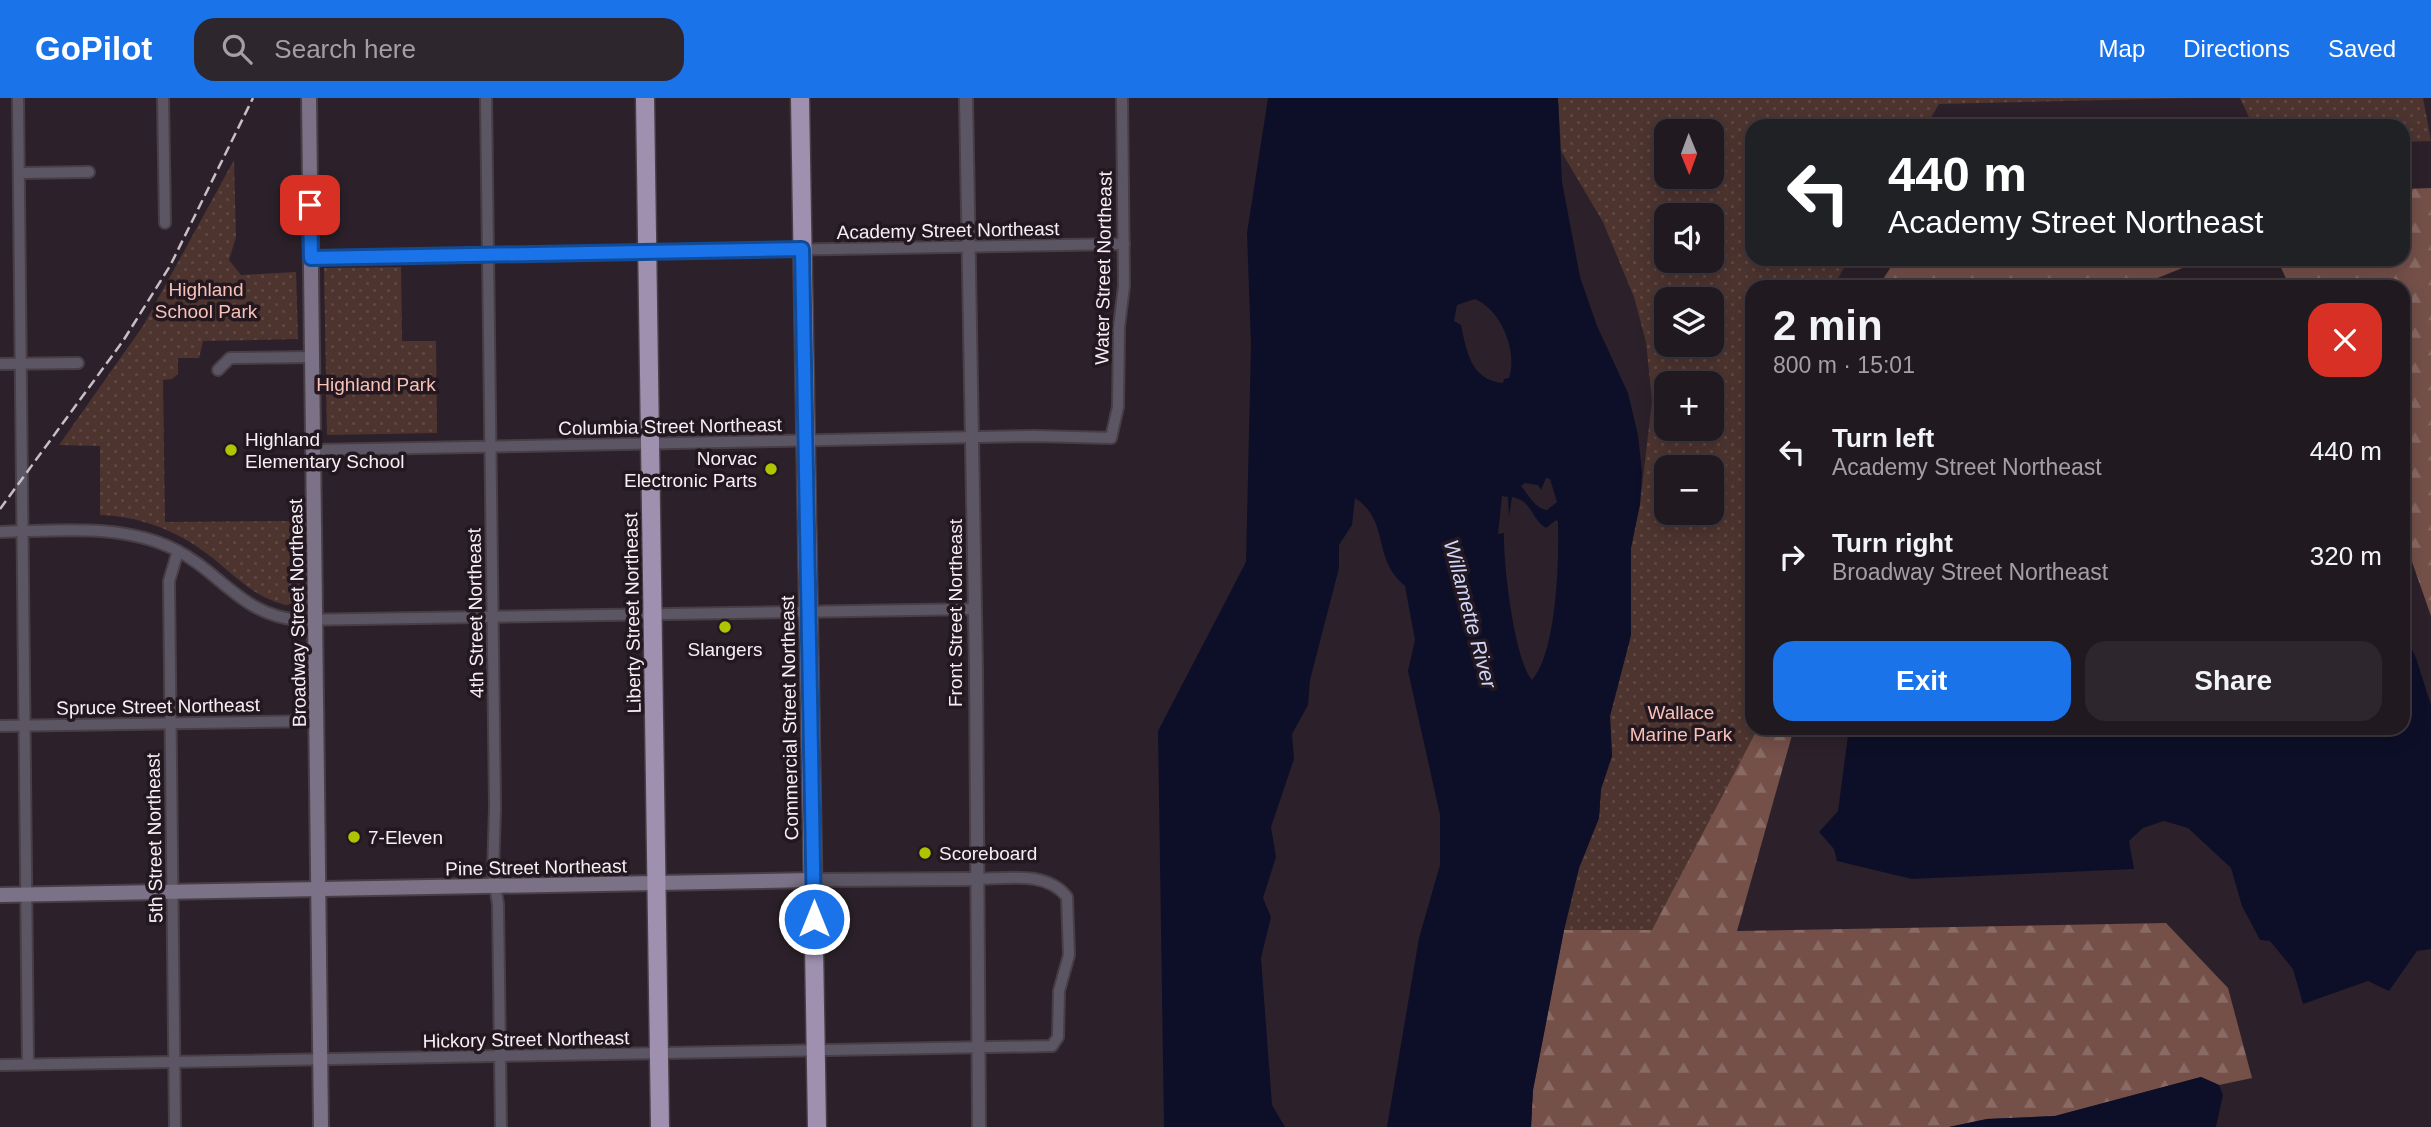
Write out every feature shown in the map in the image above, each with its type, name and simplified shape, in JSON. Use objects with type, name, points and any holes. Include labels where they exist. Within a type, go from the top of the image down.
[{"type":"highway","name":"Liberty Street Northeast","points":[[645,98],[660,1127]]},
{"type":"highway","name":"Commercial Street Northeast","points":[[800,98],[817,1127]]},
{"type":"main road","name":"Broadway Street Northeast","points":[[309,98],[321,1127]]},
{"type":"main road","name":"Pine Street Northeast","points":[[0,895],[496,888],[814,880]]},
{"type":"street","points":[[18,98],[28,1064]]},
{"type":"street","points":[[163,98],[165,223]]},
{"type":"street","name":"4th Street Northeast","points":[[485,98],[493,617],[493,865],[496,888],[500,1127]]},
{"type":"street","name":"Front Street Northeast","points":[[966,98],[975,609],[979,1127]]},
{"type":"street","name":"Water Street Northeast","points":[[1111,438],[1118,407],[1124,244],[1122,98]]},
{"type":"street","points":[[19,173],[89,172]]},
{"type":"street","name":"Academy Street Northeast","points":[[311,258],[1124,244]]},
{"type":"street","points":[[218,370],[230,358],[312,357]]},
{"type":"street","points":[[0,364],[78,363]]},
{"type":"street","name":"Columbia Street Northeast","points":[[314,450],[1111,438]]},
{"type":"street","points":[[0,532],[133,534],[178,551],[251,607],[286,619],[975,609]]},
{"type":"street","name":"5th Street Northeast","points":[[175,1127],[169,581],[178,551]]},
{"type":"street","name":"Spruce Street Northeast","points":[[0,726],[317,722]]},
{"type":"street","name":"Pine Street Northeast","points":[[814,880],[1038,878],[1051,882],[1067,897],[1069,955],[1059,992],[1058,1037],[1052,1046]]},
{"type":"street","name":"Hickory Street Northeast","points":[[0,1065],[1052,1046]]},
{"type":"green space","name":"Wallace Marine Park","points":[[1558,98],[2192,98],[1939,104],[1930,119],[1745,119],[1745,266],[1845,266],[1837,280],[1745,280],[1745,735],[1754,735],[1652,930],[1564,930],[1579,868],[1599,818],[1601,789],[1612,756],[1610,716],[1631,635],[1631,548],[1640,504],[1652,401],[1646,342],[1634,297],[1603,222],[1561,151]]},
{"type":"green space","points":[[2240,98],[2423,98],[2431,141],[2410,142],[2410,119],[2250,119]]},
{"type":"green space","name":"Highland School Park","points":[[234,160],[236,237],[229,260],[241,275],[296,272],[298,339],[203,341],[199,358],[178,358],[178,374],[172,379],[163,380],[165,522],[299,521],[300,596],[298,601],[287,605],[254,591],[206,553],[169,531],[142,521],[100,515],[100,446],[59,445],[143,326]]},
{"type":"green space","points":[[2431,188],[2431,616],[2410,556],[2410,280],[2287,280],[2280,266],[2410,266],[2410,189]]},
{"type":"green space","points":[[1892,266],[2188,266],[2152,280],[1882,280]]},
{"type":"green space","name":"Highland Park","points":[[401,267],[402,341],[436,341],[437,433],[327,435],[324,268]]},
{"type":"green space","points":[[1710,525],[1714,525],[1745,690],[1745,735],[1792,735],[1737,931],[2166,923],[2228,988],[2252,1078],[2219,1085],[2201,1077],[2055,1116],[1987,1119],[1949,1127],[1531,1127],[1533,1090],[1564,930],[1652,930]]},
{"type":"water","name":"Willamette River","points":[[1268,98],[1558,98],[1562,182],[1580,277],[1597,326],[1628,393],[1638,435],[1642,473],[1640,504],[1631,548],[1631,635],[1610,716],[1612,756],[1601,789],[1599,818],[1579,868],[1564,930],[1533,1090],[1531,1127],[1387,1127],[1419,938],[1440,865],[1440,815],[1408,671],[1415,640],[1405,586],[1388,564],[1373,518],[1355,498],[1352,525],[1339,545],[1339,568],[1310,680],[1308,705],[1292,734],[1294,759],[1271,827],[1276,857],[1263,898],[1271,917],[1261,958],[1272,1105],[1285,1127],[1164,1127],[1158,731],[1246,562],[1251,345],[1247,233]],"holes":[[[1475,299],[1493,312],[1505,332],[1511,367],[1509,378],[1504,379],[1503,383],[1492,381],[1477,371],[1468,355],[1461,325],[1454,321],[1457,305]],[[1546,478],[1550,479],[1557,502],[1547,510],[1535,504],[1521,486],[1525,483],[1538,485],[1541,490]],[[1502,496],[1508,497],[1509,517],[1512,497],[1524,502],[1546,528],[1556,520],[1558,522],[1555,604],[1547,648],[1532,680],[1515,632],[1505,565],[1504,533],[1498,534]]]},
{"type":"water","points":[[2410,646],[2431,705],[2431,949],[2417,951],[2389,991],[2368,981],[2303,1004],[2293,969],[2270,941],[2260,940],[2242,906],[2231,868],[2188,828],[2164,821],[2143,828],[2129,841],[2134,869],[1912,879],[1837,861],[1834,849],[1819,832],[1838,811],[1848,735],[2410,735]]},
{"type":"water","points":[[2201,1077],[2219,1085],[2223,1095],[2216,1127],[1949,1127],[1987,1119],[2055,1116]]},
{"type":"railway","points":[[0,509],[123,341],[170,266],[253,98]]},
{"type":"place","name":"Highland Elementary School","points":[[231,450]]},
{"type":"place","name":"Norvac Electronic Parts","points":[[771,469]]},
{"type":"place","name":"Slangers","points":[[725,627]]},
{"type":"place","name":"7-Eleven","points":[[354,837]]},
{"type":"place","name":"Scoreboard","points":[[925,853]]},
{"type":"route","points":[[310,205],[311,258],[802,249],[814,919]]}]
